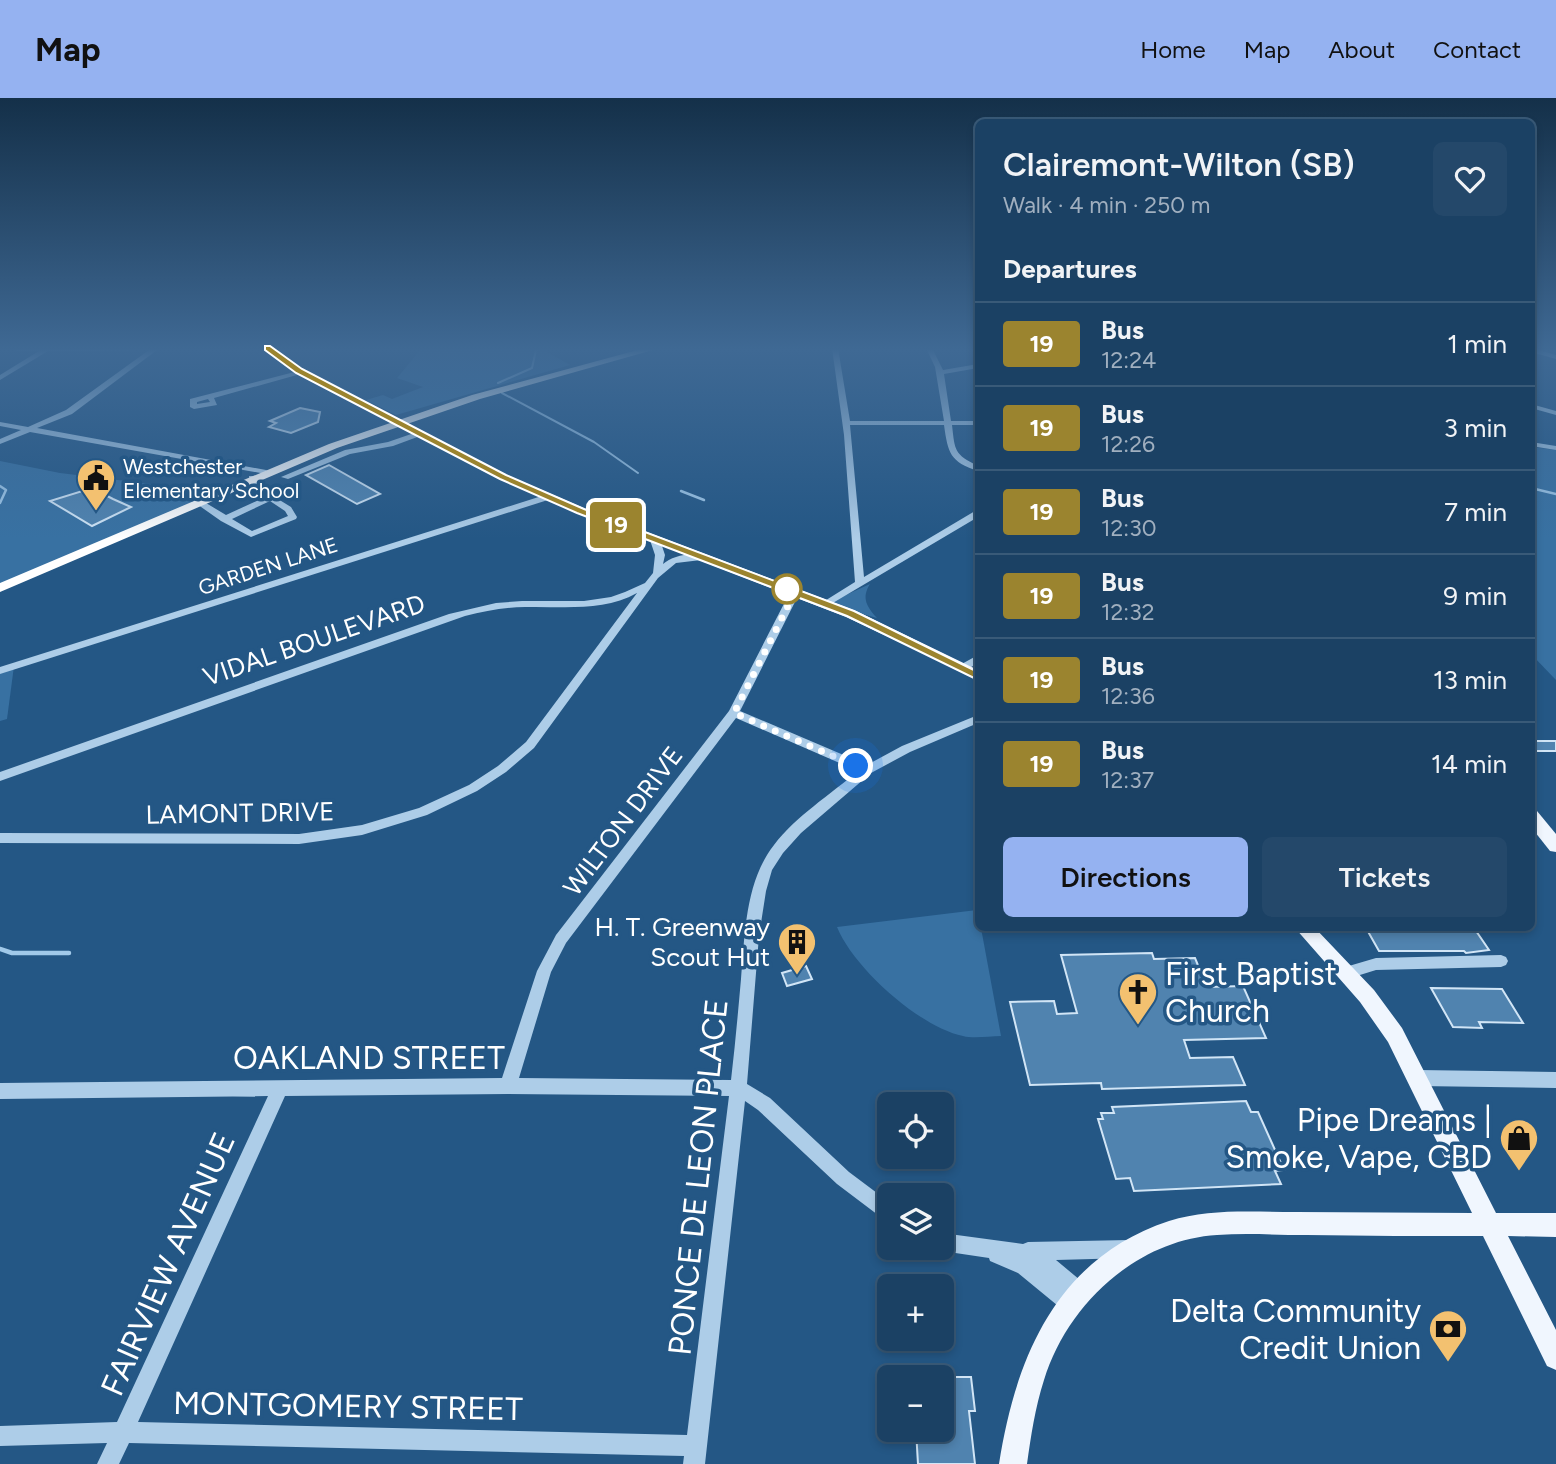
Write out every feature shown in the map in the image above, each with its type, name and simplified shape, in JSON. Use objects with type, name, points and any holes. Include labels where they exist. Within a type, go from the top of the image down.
[{"type":"highway","points":[[0,588],[252,478],[431,412]]},
{"type":"main road","points":[[375,412],[548,497],[827,604],[975,673]]},
{"type":"main road","points":[[1535,818],[1550,830],[1556,846]]},
{"type":"main road","points":[[1307,931],[1382,1014],[1418,1078],[1556,1357]]},
{"type":"main road","points":[[1013,1464],[1021,1412],[1031,1378],[1044,1346],[1074,1297],[1109,1264],[1133,1248],[1171,1231],[1215,1223],[1556,1225]]},
{"type":"street","points":[[0,442],[69,412]]},
{"type":"street","points":[[844,412],[860,583]]},
{"type":"street","points":[[944,412],[954,456],[975,467]]},
{"type":"street","points":[[846,422],[975,424]]},
{"type":"street","points":[[0,424],[267,472]]},
{"type":"street","points":[[285,477],[348,452],[390,444],[416,434]]},
{"type":"street","points":[[1535,445],[1556,448]]},
{"type":"street","points":[[198,502],[251,534],[293,517],[288,509],[270,498],[252,478]]},
{"type":"street","name":"GARDEN LANE","points":[[0,671],[548,497]]},
{"type":"street","points":[[224,519],[270,498]]},
{"type":"street","points":[[827,604],[975,515]]},
{"type":"street","points":[[652,579],[660,560],[655,540]]},
{"type":"street","name":"LAMONT DRIVE","points":[[0,838],[299,839],[354,832],[423,812],[473,788],[530,746],[652,579],[673,560],[701,557]]},
{"type":"street","name":"VIDAL BOULEVARD","points":[[0,777],[453,615],[514,605],[596,604],[626,596],[652,579]]},
{"type":"street","name":"WILTON DRIVE","points":[[508,1086],[544,971],[561,939],[734,713],[795,592]]},
{"type":"street","points":[[964,667],[975,660]]},
{"type":"street","points":[[734,713],[867,770]]},
{"type":"street","name":"PONCE DE LEON PLACE","points":[[694,1455],[738,1088],[752,936],[758,891],[766,869],[796,830],[867,770],[906,749],[975,720]]},
{"type":"street","points":[[1347,973],[1376,964],[1501,961]]},
{"type":"street","points":[[1418,1078],[1556,1080]]},
{"type":"street","name":"OAKLAND STREET","points":[[0,1091],[508,1086],[738,1088]]},
{"type":"street","name":"FAIRVIEW AVENUE","points":[[108,1464],[280,1088]]},
{"type":"street","points":[[738,1088],[764,1104],[843,1178],[877,1204]]},
{"type":"street","points":[[954,1244],[987,1250],[1019,1251],[1074,1252],[1133,1248]]},
{"type":"street","points":[[987,1250],[1025,1266],[1074,1297]]},
{"type":"street","points":[[1019,1251],[1042,1260],[1074,1297]]},
{"type":"street","name":"MONTGOMERY STREET","points":[[0,1436],[124,1433],[694,1455]]},
{"type":"shaded area","points":[[1535,447],[1556,450],[1556,680],[1535,658]]},
{"type":"shaded area","points":[[0,461],[60,473],[217,492],[0,590]]},
{"type":"shaded area","points":[[870,584],[866,602],[877,618],[826,604]]},
{"type":"shaded area","points":[[14,666],[7,719],[0,721],[0,671]]},
{"type":"shaded area","points":[[975,910],[975,931],[982,931],[1001,1036],[963,1036],[927,1021],[872,977],[845,943],[837,927]]},
{"type":"building","points":[[291,412],[320,412],[318,422],[291,433],[269,427],[276,423],[270,421]]},
{"type":"building","points":[[329,465],[380,494],[357,504],[306,475]]},
{"type":"building","name":"Westchester Elementary School","points":[[92,488],[131,507],[92,526],[50,501]]},
{"type":"building","points":[[1535,741],[1556,741],[1556,751],[1535,751]]},
{"type":"building","points":[[1368,931],[1476,931],[1489,950],[1466,953],[1379,951]]},
{"type":"building","name":"First Baptist Church","points":[[1152,953],[1154,959],[1195,958],[1207,987],[1243,986],[1266,1038],[1184,1040],[1190,1058],[1233,1057],[1245,1085],[1102,1089],[1101,1083],[1030,1085],[1010,1002],[1054,1001],[1057,1014],[1077,1013],[1061,955]]},
{"type":"building","name":"H. T. Greenway Scout Hut","points":[[806,966],[812,979],[787,986],[782,973]]},
{"type":"building","points":[[1431,988],[1502,989],[1523,1023],[1479,1022],[1482,1028],[1453,1027]]},
{"type":"building","points":[[1246,1101],[1251,1112],[1258,1112],[1284,1170],[1275,1171],[1281,1184],[1134,1191],[1130,1178],[1116,1179],[1098,1119],[1103,1119],[1101,1113],[1114,1113],[1112,1107]]},
{"type":"building","points":[[954,1377],[971,1377],[975,1411],[969,1411],[975,1464],[918,1464],[917,1442],[954,1442]]},
{"type":"waterway","points":[[537,412],[594,442],[638,473]]},
{"type":"waterway","points":[[0,486],[6,490],[0,503]]},
{"type":"waterway","points":[[1535,489],[1556,494]]},
{"type":"waterway","points":[[681,491],[704,500]]},
{"type":"waterway","points":[[0,949],[12,953],[69,953]]},
{"type":"bus line","name":"19","points":[[374,412],[458,456],[480,463],[503,477],[580,511],[850,614],[937,653],[975,673]]},
{"type":"place","name":"Westchester Elementary School","points":[[96,512]]},
{"type":"place","name":"H. T. Greenway Scout Hut","points":[[797,976]]},
{"type":"place","name":"First Baptist Church","points":[[1138,1026]]},
{"type":"place","name":"Pipe Dreams | Smoke, Vape, CBD","points":[[1519,1172]]},
{"type":"place","name":"Delta Community Credit Union","points":[[1448,1363]]},
{"type":"route","points":[[787,589],[795,592],[734,713],[856,766]]}]
